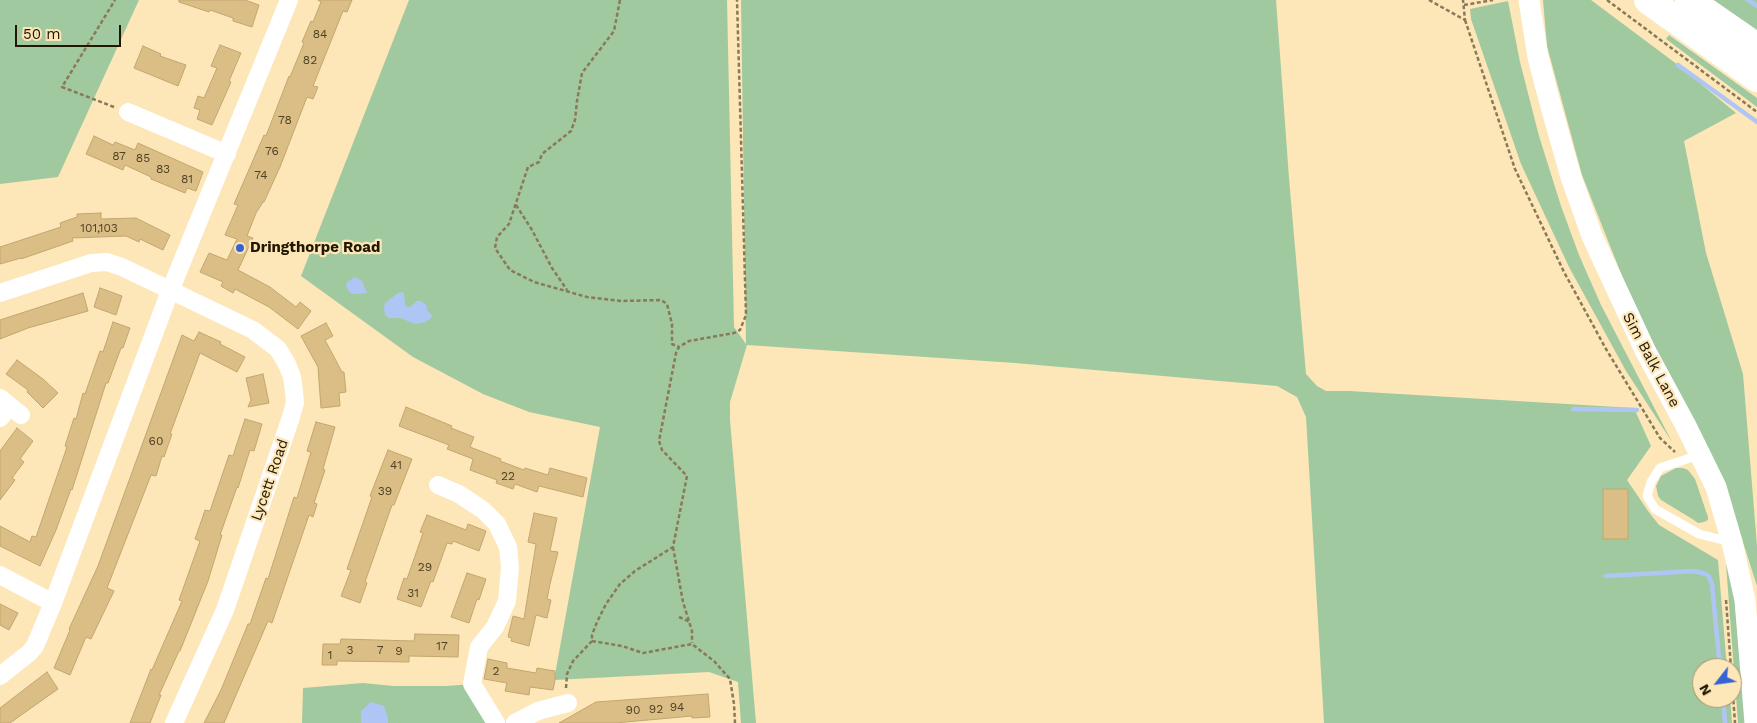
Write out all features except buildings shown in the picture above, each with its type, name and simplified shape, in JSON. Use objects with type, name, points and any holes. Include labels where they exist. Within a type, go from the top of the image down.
[{"type":"highway","points":[[1648,0],[1757,78]]},
{"type":"highway","points":[[1688,0],[1757,47]]},
{"type":"street","points":[[0,676],[35,646],[54,603],[170,291],[290,0]]},
{"type":"street","name":"Sim Balk Lane","points":[[1528,0],[1538,57],[1550,103],[1571,177],[1592,236],[1692,457],[1716,487],[1732,542],[1745,600],[1755,723]]},
{"type":"street","points":[[128,112],[226,154]]},
{"type":"street","name":"Lycett Road","points":[[0,293],[90,263],[107,262],[122,267],[253,330],[278,349],[287,364],[292,377],[294,403],[285,436],[225,610],[174,723]]},
{"type":"street","points":[[438,485],[459,494],[483,510],[497,524],[508,546],[510,567],[506,601],[495,627],[479,647],[472,684],[496,723]]},
{"type":"street","points":[[0,575],[54,603]]},
{"type":"street","points":[[515,723],[538,711],[568,703]]},
{"type":"lane","points":[[1692,457],[1660,468],[1651,482],[1647,496],[1655,509],[1699,534],[1732,542]]},
{"type":"path","points":[[115,0],[62,87],[128,112]]},
{"type":"path","points":[[621,0],[614,31],[582,73],[572,131],[542,154],[539,162],[528,167],[509,224],[497,237],[495,248],[510,270],[534,282],[587,297],[622,301],[661,300],[667,304],[672,324],[672,344],[679,346]]},
{"type":"path","points":[[692,644],[692,631],[683,602],[673,547],[687,476],[662,450],[659,441],[679,346],[689,341],[734,333],[740,330],[746,315],[737,0]]},
{"type":"path","points":[[1430,0],[1464,20]]},
{"type":"path","points":[[1463,0],[1464,20],[1515,169],[1564,272],[1606,348],[1660,438],[1692,457]]},
{"type":"path","points":[[1464,5],[1493,0]]},
{"type":"path","points":[[1606,0],[1757,112]]},
{"type":"path","points":[[516,205],[552,268],[568,291]]},
{"type":"path","points":[[568,703],[567,674],[573,661],[592,641],[592,635],[606,604],[620,584],[635,571],[673,547]]},
{"type":"path","points":[[1725,595],[1730,658]]},
{"type":"path","points":[[680,617],[690,622]]},
{"type":"path","points":[[592,641],[622,646],[643,653],[692,644],[714,661],[730,679],[734,704],[734,723]]},
{"type":"path","points":[[1734,708],[1735,723]]},
{"type":"green space","points":[[0,0],[139,0],[58,177],[0,184]]},
{"type":"green space","points":[[409,0],[727,0],[734,327],[746,344],[741,0],[1276,0],[1306,374],[1317,386],[1326,391],[1634,408],[1651,446],[1627,480],[1659,525],[1718,560],[1726,658],[1692,658],[1692,708],[1731,708],[1732,723],[1324,723],[1306,417],[1297,397],[1277,386],[1015,363],[747,345],[730,402],[730,420],[756,723],[741,723],[738,682],[709,672],[554,680],[600,427],[529,412],[483,394],[413,357],[301,276]]},
{"type":"green space","points":[[1543,0],[1591,0],[1678,65],[1736,113],[1684,141],[1706,253],[1743,374],[1757,546],[1757,586],[1728,495],[1635,309],[1582,175],[1547,46]]},
{"type":"green space","points":[[1712,0],[1757,0],[1757,32]]},
{"type":"green space","points":[[1508,1],[1520,62],[1539,136],[1579,255],[1601,305],[1672,442],[1626,371],[1569,267],[1521,164],[1471,19],[1470,9]]},
{"type":"green space","points":[[1669,35],[1757,98],[1757,107],[1666,39]]},
{"type":"green space","points":[[1676,468],[1688,470],[1695,479],[1708,520],[1698,523],[1661,500],[1658,496],[1656,486],[1661,476]]},
{"type":"green space","points":[[1726,564],[1733,583],[1740,658],[1733,658]]},
{"type":"green space","points":[[1742,680],[1746,723],[1738,723],[1737,708],[1742,708]]},
{"type":"green space","points":[[363,683],[394,686],[472,684],[489,723],[302,723],[303,688]]},
{"type":"water","points":[[355,277],[362,281],[367,293],[352,294],[348,290],[347,282]]},
{"type":"water","points":[[402,292],[407,307],[410,307],[417,301],[421,301],[427,306],[427,310],[432,315],[431,318],[426,322],[414,324],[401,318],[389,318],[385,315],[385,303]]},
{"type":"water","points":[[371,702],[384,706],[388,723],[361,723],[361,711]]},
{"type":"waterway","points":[[1748,0],[1757,6]]},
{"type":"waterway","points":[[1678,65],[1757,122]]},
{"type":"waterway","points":[[1573,409],[1637,410]]},
{"type":"waterway","points":[[1606,576],[1694,571],[1706,574],[1712,584],[1719,658]]},
{"type":"waterway","points":[[1724,708],[1725,723]]},
{"type":"place","name":"Dringthorpe Road","points":[[240,248]]}]
